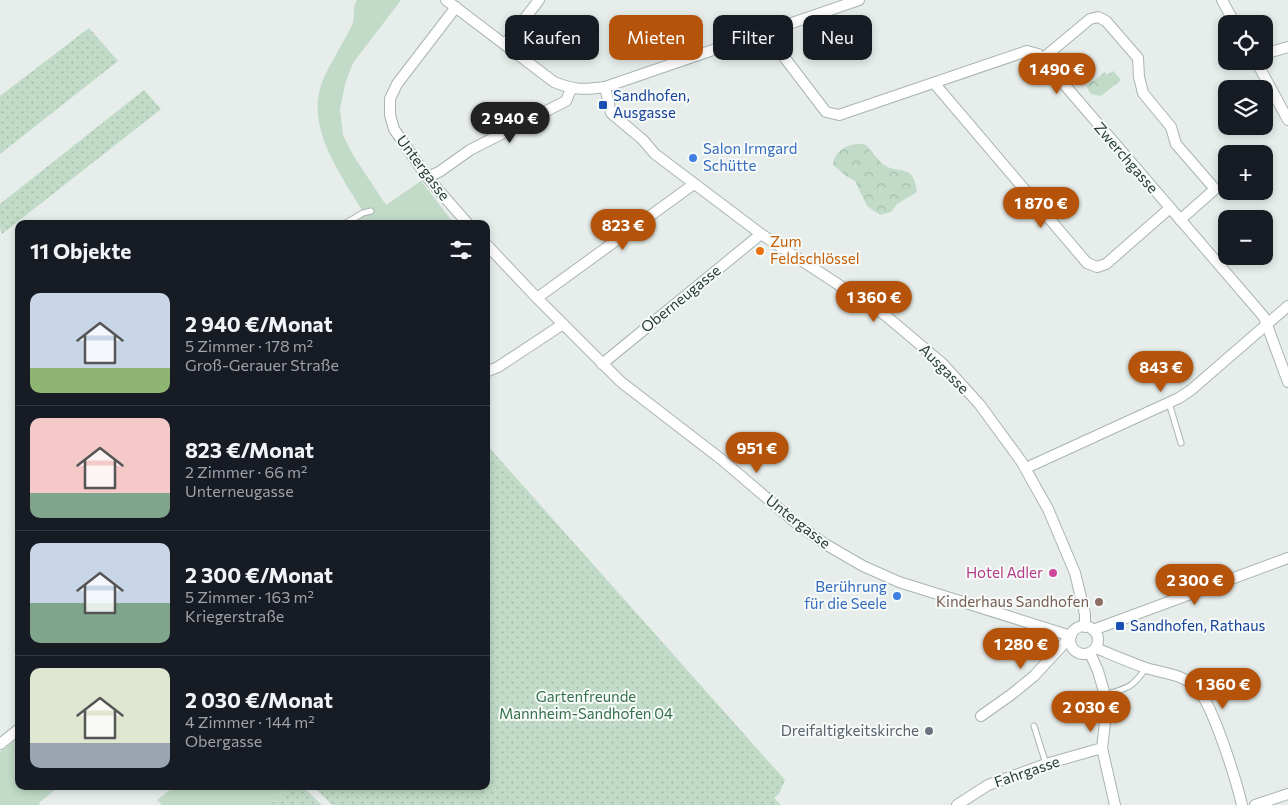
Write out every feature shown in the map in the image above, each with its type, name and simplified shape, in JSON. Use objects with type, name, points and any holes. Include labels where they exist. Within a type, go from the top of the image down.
[{"type":"street","points":[[446,0],[554,82],[571,89],[586,90],[605,87],[713,50]]},
{"type":"street","points":[[504,44],[539,0]]},
{"type":"street","points":[[793,22],[859,0]]},
{"type":"street","points":[[1222,0],[1230,15]]},
{"type":"street","name":"Untergasse","points":[[456,7],[397,84],[390,99],[390,116],[394,129],[427,177],[465,220]]},
{"type":"street","points":[[786,60],[826,112],[839,115],[1027,51],[1038,54],[1042,59],[1090,19],[1098,17],[1106,21],[1138,58],[1139,77],[1143,94],[1171,127],[1176,144],[1215,189],[1180,220]]},
{"type":"street","points":[[1273,51],[1288,47]]},
{"type":"street","name":"Zwerchgasse","points":[[1042,59],[1258,310],[1268,324],[1288,382]]},
{"type":"street","points":[[1261,70],[1288,120]]},
{"type":"street","points":[[934,83],[1087,263],[1097,267],[1106,264],[1170,208]]},
{"type":"street","name":"Ausgasse","points":[[605,87],[612,113],[643,140],[655,154],[761,234],[884,315],[944,364],[980,405],[1026,468],[1048,509],[1075,572],[1089,628]]},
{"type":"street","points":[[427,177],[439,172],[470,150],[566,101],[571,89]]},
{"type":"street","points":[[537,298],[694,184]]},
{"type":"street","name":"Oberneugasse","points":[[602,364],[761,234]]},
{"type":"street","name":"Untergasse","points":[[490,248],[621,382],[721,459],[796,523],[825,544],[855,562],[899,582],[1070,636]]},
{"type":"street","points":[[1026,468],[1191,390],[1288,306]]},
{"type":"street","points":[[490,370],[563,324]]},
{"type":"street","points":[[981,716],[1034,676],[1076,629],[1089,628],[1288,558]]},
{"type":"street","points":[[1089,628],[1098,640],[1093,651],[1105,695],[1106,714],[1102,748],[1115,805]]},
{"type":"street","points":[[1070,636],[1070,644],[1075,651],[1082,654],[1093,651],[1178,676],[1196,688],[1210,709],[1238,786],[1242,805]]},
{"type":"street","points":[[0,744],[15,732]]},
{"type":"street","name":"Fahrgasse","points":[[957,805],[988,785],[1046,764],[1102,748]]},
{"type":"street","points":[[1255,805],[1288,794]]},
{"type":"lane","points":[[351,220],[371,211]]},
{"type":"lane","points":[[1169,402],[1181,443]]},
{"type":"lane","points":[[1105,695],[1131,687],[1146,668]]},
{"type":"lane","points":[[1034,726],[1046,764]]},
{"type":"green space","points":[[357,0],[401,0],[353,63],[345,84],[340,109],[343,135],[353,155],[386,205],[421,181],[451,220],[357,220],[365,215],[328,151],[318,116],[318,98],[323,80],[352,25]]},
{"type":"green space","points":[[89,28],[118,61],[0,154],[0,96]]},
{"type":"green space","points":[[1113,71],[1121,80],[1101,96],[1091,94],[1086,86],[1105,72],[1107,75]]},
{"type":"green space","points":[[144,90],[161,109],[20,220],[15,220],[15,224],[2,234],[0,228],[0,204]]},
{"type":"green space","points":[[862,144],[866,145],[883,164],[909,173],[915,182],[917,192],[897,204],[891,212],[880,215],[867,206],[855,181],[833,165],[836,155],[843,148]]},
{"type":"green space","name":"Gartenfreunde Mannheim-Sandhofen 04","points":[[490,448],[785,780],[779,794],[774,798],[781,805],[332,805],[317,790],[490,790]]},
{"type":"green space","points":[[15,740],[15,790],[55,790],[40,802],[39,805],[0,805],[0,752]]},
{"type":"green space","points":[[170,790],[288,790],[269,805],[162,805],[157,800]]},
{"type":"green space","points":[[288,790],[306,790],[322,805],[269,805]]},
{"type":"place","name":"Sandhofen, Ausgasse","points":[[603,105]]},
{"type":"place","name":"Salon Irmgard Schütte","points":[[693,158]]},
{"type":"place","name":"Zum Feldschlössel","points":[[760,251]]},
{"type":"place","name":"Hotel Adler","points":[[1053,573]]},
{"type":"place","name":"Berührung für die Seele","points":[[897,596]]},
{"type":"place","name":"Kinderhaus Sandhofen","points":[[1099,602]]},
{"type":"place","name":"Sandhofen, Rathaus","points":[[1120,626]]},
{"type":"place","name":"Dreifaltigkeitskirche","points":[[929,731]]}]
